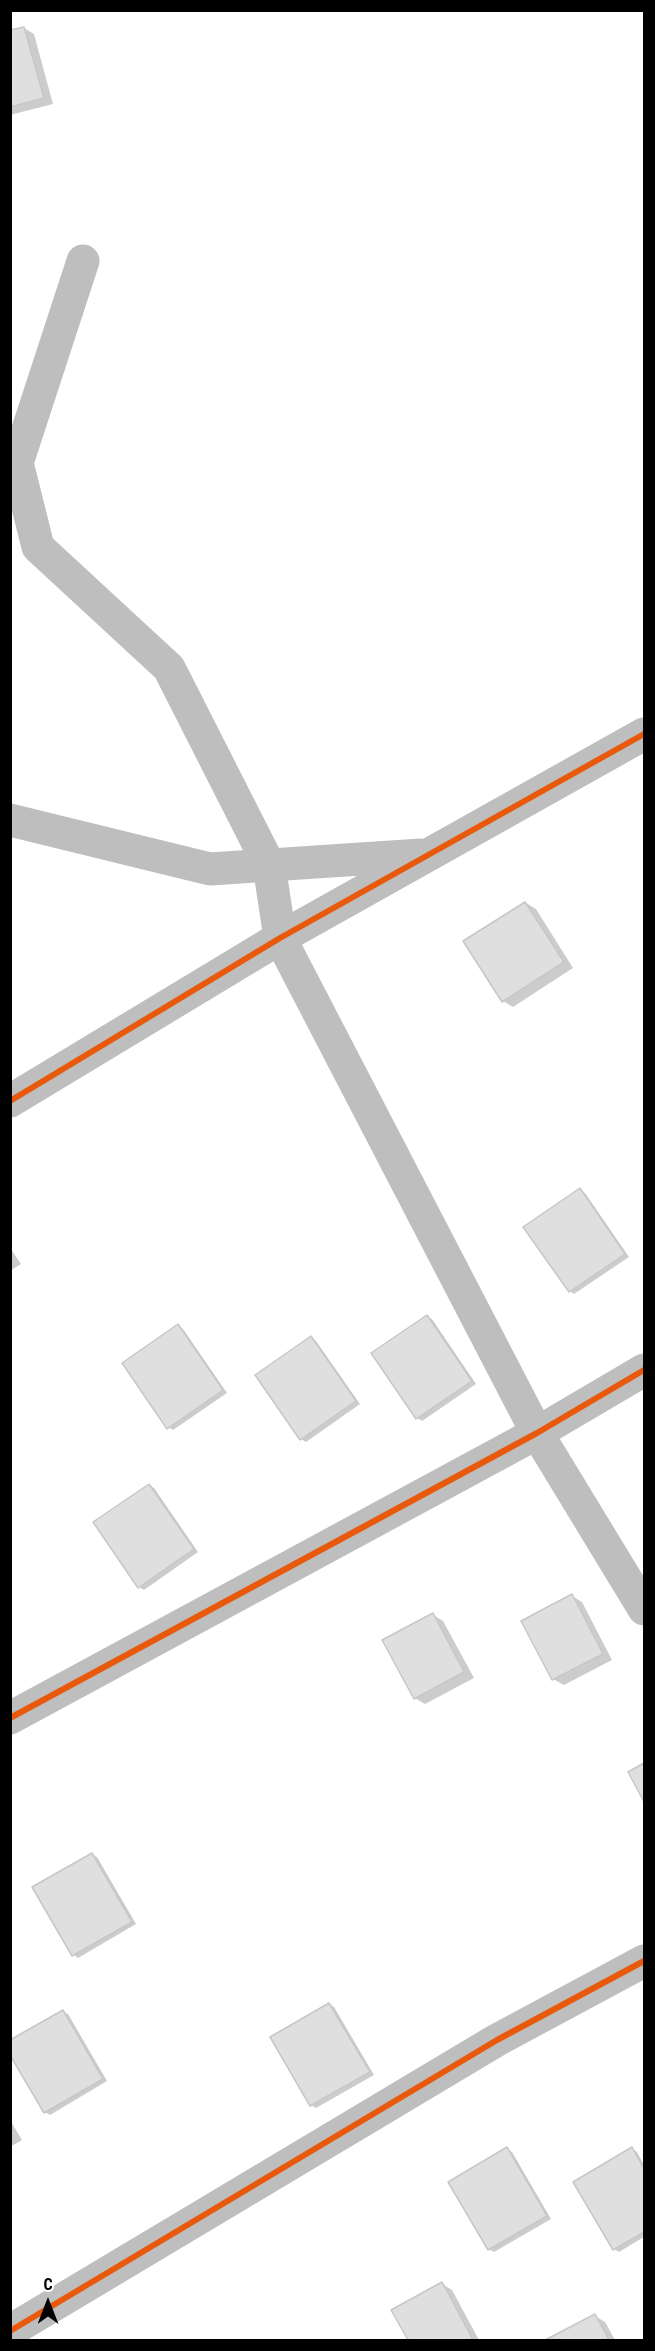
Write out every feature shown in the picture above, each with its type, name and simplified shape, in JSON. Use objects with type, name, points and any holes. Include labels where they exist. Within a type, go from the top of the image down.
[{"type":"street","points":[[83,261],[17,463],[38,547],[169,668],[269,865],[280,938],[537,1433],[645,1609]]},
{"type":"street","points":[[10,1101],[280,938],[645,734]]},
{"type":"street","points":[[10,820],[210,869],[428,854]]},
{"type":"street","points":[[10,1718],[537,1433],[645,1370]]},
{"type":"street","points":[[10,2331],[497,2040],[645,1961]]},
{"type":"building","points":[[24,27],[44,98],[10,107],[10,30]]},
{"type":"building","points":[[525,902],[564,962],[502,1002],[463,941]]},
{"type":"building","points":[[580,1188],[625,1254],[569,1292],[523,1227]]},
{"type":"building","points":[[427,1315],[472,1381],[416,1419],[371,1353]]},
{"type":"building","points":[[178,1324],[223,1390],[167,1429],[122,1363]]},
{"type":"building","points":[[311,1336],[356,1401],[300,1440],[255,1375]]},
{"type":"building","points":[[149,1484],[194,1549],[138,1588],[93,1522]]},
{"type":"building","points":[[572,1594],[603,1654],[552,1680],[521,1621]]},
{"type":"building","points":[[433,1613],[464,1672],[414,1699],[382,1640]]},
{"type":"building","points":[[644,1763],[644,1802],[628,1772]]},
{"type":"building","points":[[92,1853],[132,1922],[72,1956],[32,1887]]},
{"type":"building","points":[[329,2003],[370,2072],[310,2106],[270,2037]]},
{"type":"building","points":[[63,2010],[103,2079],[44,2113],[10,2055],[10,2040]]},
{"type":"building","points":[[507,2147],[547,2216],[488,2250],[448,2182]]},
{"type":"building","points":[[632,2147],[644,2169],[644,2232],[613,2250],[573,2182]]},
{"type":"building","points":[[442,2282],[473,2340],[408,2340],[391,2310]]},
{"type":"building","points":[[595,2314],[609,2340],[545,2340]]},
{"type":"cycle path","points":[[10,1101],[280,938],[644,734]]},
{"type":"cycle path","points":[[10,1718],[537,1433],[644,1370]]},
{"type":"cycle path","points":[[10,2331],[497,2040],[644,1961]]}]
